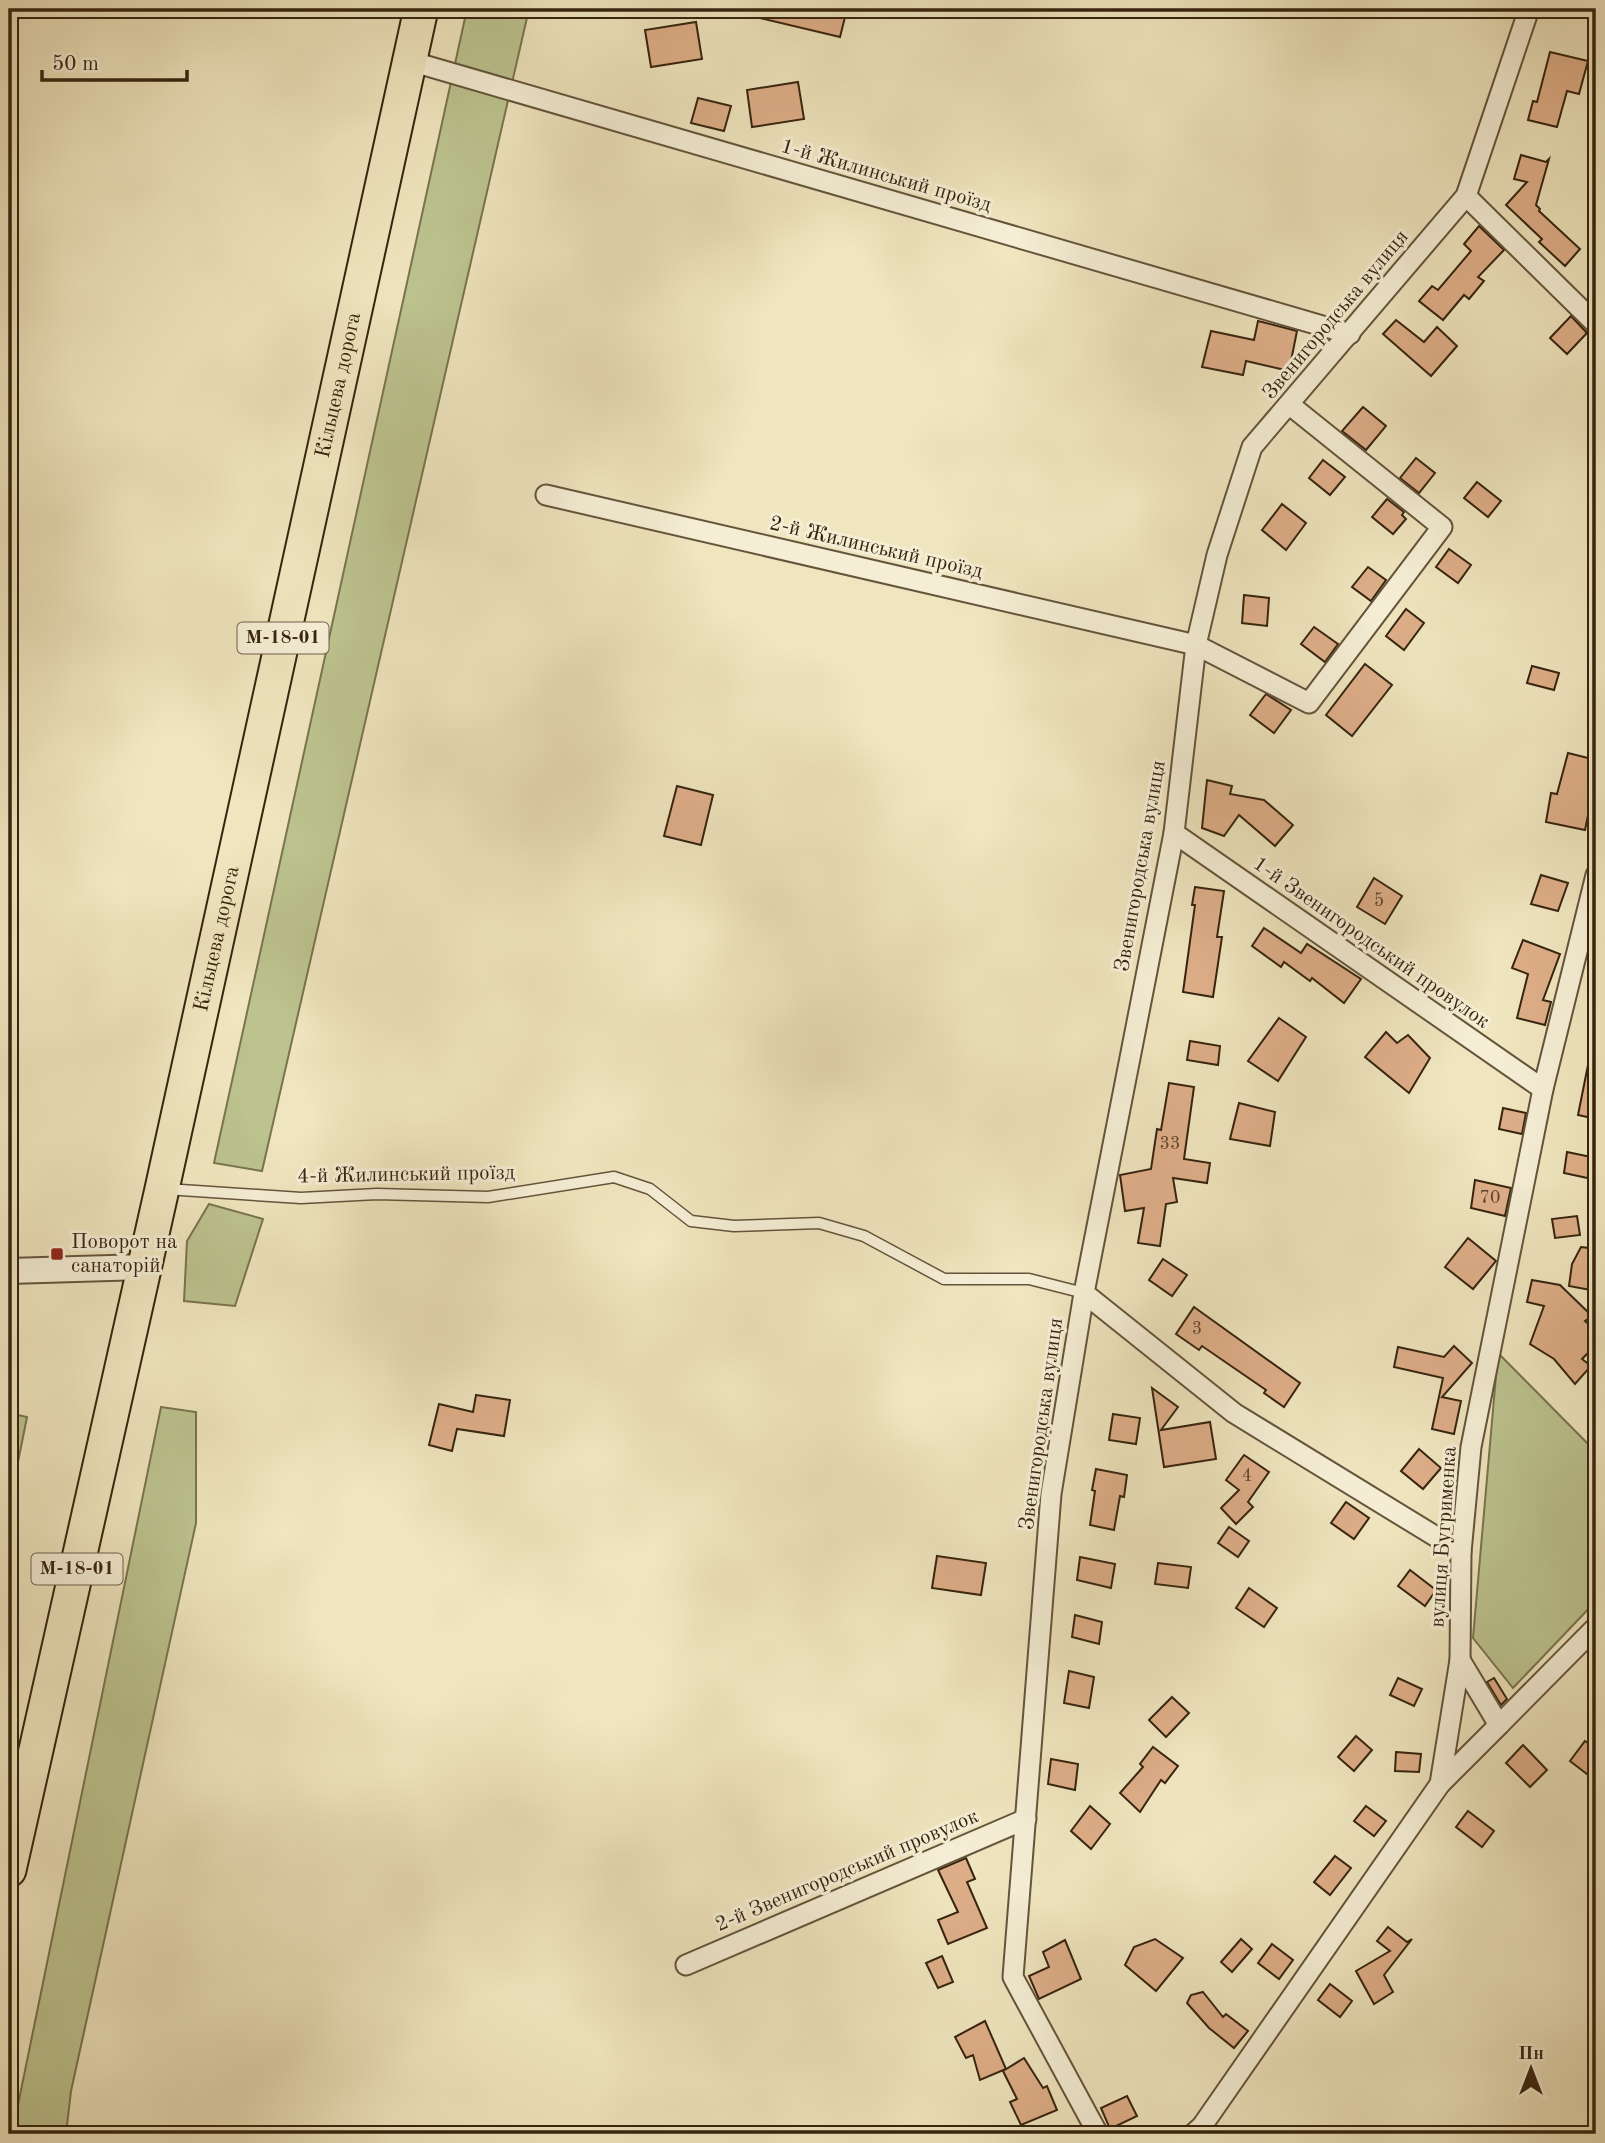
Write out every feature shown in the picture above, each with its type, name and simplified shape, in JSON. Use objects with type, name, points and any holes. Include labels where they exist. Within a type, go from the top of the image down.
[{"type":"highway","name":"Кільцева дорога","points":[[9,1870],[22,1759],[162,1189],[421,9]]},
{"type":"street","name":"Звенигородська вулиця","points":[[1026,1819],[1051,1494],[1084,1293],[1174,833],[1196,645],[1217,555],[1252,447],[1466,196],[1529,9]]},
{"type":"street","name":"1-й Жилинський проїзд","points":[[410,61],[1350,334]]},
{"type":"street","points":[[1466,196],[1596,324]]},
{"type":"street","name":"2-й Жилинський проїзд","points":[[546,495],[1196,645],[1309,703],[1442,527],[1290,405]]},
{"type":"street","name":"1-й Звенигородський провулок","points":[[1174,833],[1543,1089]]},
{"type":"street","name":"вулиця Бугрименка","points":[[1193,2134],[1202,2126],[1440,1784],[1460,1660],[1461,1552],[1471,1447],[1543,1089],[1596,875]]},
{"type":"street","points":[[9,1271],[144,1267]]},
{"type":"street","points":[[1084,1293],[1234,1413],[1461,1552]]},
{"type":"street","points":[[1440,1784],[1596,1626]]},
{"type":"street","points":[[1460,1660],[1499,1725]]},
{"type":"street","points":[[1026,1819],[1013,1977],[1098,2134]]},
{"type":"street","name":"2-й Звенигородський провулок","points":[[686,1965],[1026,1819]]},
{"type":"lane","name":"4-й Жилинський проїзд","points":[[162,1189],[301,1198],[377,1194],[488,1197],[614,1177],[650,1189],[691,1221],[734,1226],[819,1223],[864,1236],[943,1279],[1030,1279],[1084,1293]]},
{"type":"green space","points":[[467,9],[529,9],[262,1171],[214,1163]]},
{"type":"green space","points":[[209,1204],[263,1219],[235,1306],[184,1301],[187,1241]]},
{"type":"green space","points":[[1498,1353],[1596,1452],[1596,1601],[1513,1688],[1473,1638]]},
{"type":"green space","points":[[161,1407],[196,1412],[196,1523],[71,2091],[66,2134],[12,2134]]},
{"type":"green space","points":[[9,1413],[27,1417],[9,1507]]},
{"type":"building","points":[[747,9],[847,9],[840,37],[747,15]]},
{"type":"building","points":[[696,22],[702,59],[651,67],[645,30]]},
{"type":"building","points":[[1550,52],[1588,61],[1579,94],[1567,91],[1557,127],[1528,120],[1533,101],[1537,102]]},
{"type":"building","points":[[798,82],[804,119],[752,127],[747,90]]},
{"type":"building","points":[[698,98],[731,106],[724,131],[691,123]]},
{"type":"building","points":[[1521,155],[1546,162],[1549,159],[1536,205],[1539,211],[1580,249],[1565,266],[1539,242],[1542,239],[1506,205],[1527,182],[1514,179]]},
{"type":"building","points":[[1479,226],[1504,250],[1478,277],[1484,281],[1469,299],[1464,295],[1443,320],[1419,301],[1432,286],[1438,290],[1471,251],[1464,244]]},
{"type":"building","points":[[1571,316],[1587,333],[1567,354],[1550,338]]},
{"type":"building","points":[[1396,320],[1424,342],[1437,327],[1457,346],[1431,376],[1383,334]]},
{"type":"building","points":[[1258,321],[1297,331],[1289,371],[1246,361],[1243,375],[1202,367],[1211,331],[1254,340]]},
{"type":"building","points":[[1363,407],[1386,426],[1366,450],[1342,431]]},
{"type":"building","points":[[1416,458],[1435,473],[1419,493],[1400,478]]},
{"type":"building","points":[[1323,460],[1345,477],[1330,495],[1309,478]]},
{"type":"building","points":[[1477,482],[1501,501],[1488,517],[1464,498]]},
{"type":"building","points":[[1387,499],[1404,512],[1402,515],[1406,519],[1393,534],[1372,517]]},
{"type":"building","points":[[1282,504],[1306,523],[1286,550],[1262,530]]},
{"type":"building","points":[[1449,549],[1471,565],[1458,583],[1436,567]]},
{"type":"building","points":[[1368,567],[1386,580],[1371,601],[1352,587]]},
{"type":"building","points":[[1244,595],[1269,598],[1267,626],[1242,623]]},
{"type":"building","points":[[1406,609],[1424,623],[1404,650],[1386,636]]},
{"type":"building","points":[[1314,627],[1338,644],[1325,662],[1301,644]]},
{"type":"building","points":[[1365,664],[1392,685],[1352,736],[1326,715]]},
{"type":"building","points":[[1532,666],[1559,673],[1554,690],[1527,683]]},
{"type":"building","points":[[1266,694],[1291,710],[1274,733],[1250,715]]},
{"type":"building","points":[[1568,753],[1596,760],[1585,830],[1546,822],[1551,793],[1557,794]]},
{"type":"building","points":[[1207,780],[1232,786],[1230,794],[1264,800],[1293,825],[1275,846],[1239,815],[1224,836],[1202,828]]},
{"type":"building","points":[[677,786],[713,795],[701,845],[664,836]]},
{"type":"building","points":[[1541,875],[1568,883],[1558,911],[1531,904]]},
{"type":"building","points":[[1374,878],[1402,896],[1385,924],[1357,907]]},
{"type":"building","points":[[1195,887],[1224,891],[1217,937],[1222,937],[1213,997],[1183,992]]},
{"type":"building","points":[[1264,928],[1301,953],[1307,944],[1361,979],[1344,1003],[1312,978],[1310,981],[1284,962],[1281,967],[1252,946]]},
{"type":"building","points":[[1523,940],[1560,954],[1543,1000],[1551,1002],[1545,1025],[1517,1018],[1528,974],[1512,968]]},
{"type":"building","points":[[1279,1018],[1306,1037],[1278,1081],[1248,1061]]},
{"type":"building","points":[[1386,1032],[1397,1043],[1408,1035],[1430,1058],[1409,1093],[1365,1057]]},
{"type":"building","points":[[1190,1041],[1220,1046],[1218,1065],[1187,1060]]},
{"type":"building","points":[[1589,1060],[1596,1061],[1596,1119],[1578,1115]]},
{"type":"building","points":[[1169,1083],[1194,1087],[1184,1159],[1210,1163],[1207,1183],[1173,1178],[1177,1202],[1166,1204],[1160,1246],[1138,1243],[1144,1208],[1125,1211],[1120,1175],[1151,1169],[1157,1129],[1161,1130]]},
{"type":"building","points":[[1239,1103],[1275,1112],[1270,1146],[1230,1139]]},
{"type":"building","points":[[1503,1108],[1526,1113],[1522,1134],[1499,1129]]},
{"type":"building","points":[[1567,1152],[1596,1158],[1592,1179],[1564,1173]]},
{"type":"building","points":[[1475,1180],[1511,1188],[1505,1216],[1471,1208]]},
{"type":"building","points":[[1577,1216],[1580,1235],[1555,1238],[1552,1219]]},
{"type":"building","points":[[1468,1238],[1496,1261],[1473,1289],[1445,1267]]},
{"type":"building","points":[[1581,1247],[1596,1249],[1596,1291],[1569,1286],[1572,1264]]},
{"type":"building","points":[[1163,1259],[1187,1275],[1172,1296],[1149,1280]]},
{"type":"building","points":[[1532,1280],[1560,1285],[1592,1316],[1585,1321],[1596,1330],[1596,1345],[1582,1359],[1591,1366],[1575,1384],[1554,1359],[1530,1344],[1544,1306],[1527,1302]]},
{"type":"building","points":[[1194,1307],[1300,1383],[1284,1407],[1264,1393],[1266,1390],[1202,1346],[1199,1350],[1176,1334]]},
{"type":"building","points":[[1454,1346],[1472,1363],[1442,1397],[1461,1401],[1454,1434],[1432,1429],[1443,1378],[1394,1367],[1398,1347],[1444,1357]]},
{"type":"building","points":[[1152,1388],[1178,1407],[1161,1430],[1210,1422],[1216,1459],[1164,1467]]},
{"type":"building","points":[[476,1395],[510,1400],[504,1436],[457,1429],[452,1451],[429,1445],[439,1404],[473,1412]]},
{"type":"building","points":[[1113,1414],[1140,1418],[1136,1444],[1109,1440]]},
{"type":"building","points":[[1419,1449],[1441,1468],[1423,1489],[1401,1471]]},
{"type":"building","points":[[1244,1455],[1269,1472],[1248,1502],[1253,1507],[1236,1524],[1221,1508],[1239,1490],[1226,1480]]},
{"type":"building","points":[[1096,1469],[1127,1475],[1124,1497],[1120,1496],[1114,1530],[1090,1525]]},
{"type":"building","points":[[1346,1502],[1369,1518],[1354,1539],[1331,1523]]},
{"type":"building","points":[[1229,1527],[1249,1541],[1238,1557],[1218,1543]]},
{"type":"building","points":[[937,1556],[986,1563],[981,1595],[932,1588]]},
{"type":"building","points":[[1080,1557],[1115,1564],[1111,1588],[1077,1580]]},
{"type":"building","points":[[1158,1563],[1191,1567],[1188,1588],[1155,1584]]},
{"type":"building","points":[[1410,1570],[1436,1590],[1425,1606],[1398,1586]]},
{"type":"building","points":[[1249,1588],[1277,1608],[1264,1627],[1236,1608]]},
{"type":"building","points":[[1075,1615],[1102,1622],[1099,1644],[1072,1637]]},
{"type":"building","points":[[1069,1671],[1094,1677],[1089,1708],[1064,1703]]},
{"type":"building","points":[[1398,1678],[1422,1689],[1414,1706],[1390,1695]]},
{"type":"building","points":[[1494,1678],[1507,1699],[1501,1705],[1487,1682]]},
{"type":"building","points":[[1172,1697],[1189,1713],[1166,1737],[1149,1720]]},
{"type":"building","points":[[1356,1736],[1372,1750],[1354,1771],[1338,1757]]},
{"type":"building","points":[[1585,1741],[1596,1749],[1596,1781],[1570,1761]]},
{"type":"building","points":[[1523,1745],[1547,1770],[1530,1787],[1506,1763]]},
{"type":"building","points":[[1153,1747],[1178,1766],[1165,1783],[1161,1780],[1140,1812],[1120,1793],[1143,1767],[1140,1764]]},
{"type":"building","points":[[1396,1752],[1421,1754],[1419,1772],[1395,1771]]},
{"type":"building","points":[[1051,1759],[1078,1764],[1075,1790],[1048,1784]]},
{"type":"building","points":[[1090,1806],[1110,1824],[1091,1849],[1071,1831]]},
{"type":"building","points":[[1366,1806],[1386,1821],[1374,1836],[1354,1821]]},
{"type":"building","points":[[1468,1811],[1494,1831],[1482,1847],[1456,1827]]},
{"type":"building","points":[[1335,1856],[1351,1868],[1330,1895],[1314,1882]]},
{"type":"building","points":[[966,1858],[975,1879],[967,1882],[987,1928],[948,1944],[938,1920],[958,1912],[938,1870]]},
{"type":"building","points":[[1388,1927],[1407,1942],[1412,1939],[1384,1975],[1393,1992],[1374,2004],[1356,1971],[1390,1951],[1377,1941]]},
{"type":"building","points":[[1155,1939],[1183,1958],[1156,1991],[1125,1965],[1134,1947]]},
{"type":"building","points":[[1241,1939],[1252,1949],[1232,1972],[1221,1962]]},
{"type":"building","points":[[1065,1940],[1081,1979],[1039,1999],[1029,1976],[1049,1967],[1043,1952]]},
{"type":"building","points":[[1272,1944],[1293,1960],[1279,1979],[1258,1963]]},
{"type":"building","points":[[942,1956],[953,1982],[938,1988],[926,1963]]},
{"type":"building","points":[[1330,1984],[1352,2001],[1340,2017],[1318,2000]]},
{"type":"building","points":[[1203,1992],[1223,2017],[1226,2014],[1248,2031],[1234,2048],[1209,2028],[1187,2003],[1191,1995]]},
{"type":"building","points":[[985,2021],[1006,2069],[980,2080],[973,2055],[966,2058],[955,2037]]},
{"type":"building","points":[[1024,2058],[1043,2088],[1047,2086],[1057,2110],[1021,2125],[1010,2102],[1017,2099],[1003,2071]]},
{"type":"building","points":[[1127,2096],[1137,2116],[1110,2129],[1101,2108]]},
{"type":"place","name":"Поворот на санаторій","points":[[57,1254]]}]
